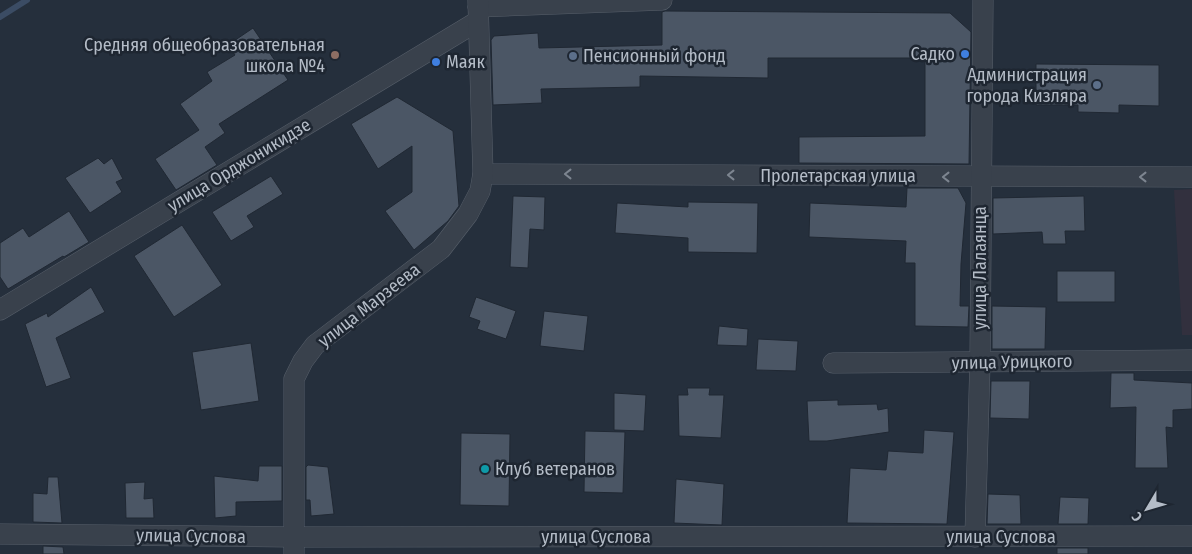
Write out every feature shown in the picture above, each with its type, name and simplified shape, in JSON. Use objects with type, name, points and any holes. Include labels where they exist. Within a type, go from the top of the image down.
[{"type":"street","points":[[481,182],[478,9],[662,0]]},
{"type":"street","name":"улица Лалаянца","points":[[975,537],[980,362],[980,177],[983,0]]},
{"type":"street","name":"улица Орджоникидзе","points":[[0,310],[478,9]]},
{"type":"street","name":"Пролетарская улица","points":[[481,182],[1192,177]]},
{"type":"street","name":"улица Марзеева","points":[[294,546],[294,379],[303,361],[315,345],[441,249],[468,214],[481,182]]},
{"type":"street","name":"улица Урицкого","points":[[833,363],[1192,360]]},
{"type":"street","name":"улица Суслова","points":[[0,534],[294,546],[1192,536]]},
{"type":"shaded area","points":[[1192,189],[1192,335],[1182,335],[1174,190]]},
{"type":"building","points":[[662,12],[950,13],[971,32],[969,164],[799,163],[799,137],[925,136],[925,58],[768,58],[768,78],[640,76],[640,87],[541,89],[542,103],[493,105],[491,40],[494,36],[538,33],[539,48],[662,45]]},
{"type":"building","points":[[253,28],[288,80],[219,124],[225,133],[205,147],[217,165],[176,190],[155,159],[199,130],[180,104],[212,81],[207,72],[235,55],[228,45]]},
{"type":"building","name":"Администрация города Кизляра","points":[[1036,64],[1159,65],[1159,106],[1119,105],[1119,113],[1078,112],[1078,105],[1036,105]]},
{"type":"building","points":[[397,97],[453,131],[459,206],[448,221],[414,250],[385,211],[412,192],[412,146],[378,169],[351,124]]},
{"type":"building","points":[[98,158],[104,164],[112,158],[123,179],[116,182],[122,192],[90,213],[65,178]]},
{"type":"building","points":[[271,176],[283,194],[247,216],[254,227],[231,241],[212,212]]},
{"type":"building","points":[[907,188],[958,188],[966,203],[960,306],[969,306],[968,327],[915,326],[915,263],[905,263],[906,241],[809,237],[810,203],[906,207]]},
{"type":"building","points":[[513,196],[545,197],[544,230],[530,229],[528,268],[510,267]]},
{"type":"building","points":[[1084,196],[1085,231],[1065,231],[1066,244],[1043,244],[1042,232],[993,234],[993,198]]},
{"type":"building","points":[[688,202],[758,203],[757,253],[688,252],[688,238],[615,233],[617,203],[688,207]]},
{"type":"building","points":[[69,211],[89,242],[8,289],[0,277],[0,243],[23,228],[29,237]]},
{"type":"building","points":[[182,225],[222,285],[174,317],[134,256]]},
{"type":"building","points":[[1057,271],[1115,271],[1115,302],[1057,302]]},
{"type":"building","points":[[91,287],[105,312],[56,338],[71,378],[46,387],[25,324],[47,313],[48,317]]},
{"type":"building","points":[[476,297],[516,311],[506,339],[477,329],[480,321],[469,317]]},
{"type":"building","points":[[992,306],[1046,307],[1045,349],[992,349]]},
{"type":"building","points":[[544,311],[588,316],[584,351],[540,346]]},
{"type":"building","points":[[719,326],[748,329],[747,346],[717,345]]},
{"type":"building","points":[[758,339],[798,341],[796,371],[756,370]]},
{"type":"building","points":[[251,343],[259,401],[201,410],[192,352]]},
{"type":"building","points":[[1111,373],[1134,373],[1134,380],[1192,383],[1192,409],[1173,410],[1173,428],[1166,427],[1168,468],[1135,468],[1136,407],[1110,408]]},
{"type":"building","points":[[991,381],[1030,381],[1029,419],[990,418]]},
{"type":"building","points":[[687,388],[710,388],[709,395],[724,395],[721,438],[679,436],[678,395],[688,395]]},
{"type":"building","points":[[614,393],[646,395],[644,431],[614,430]]},
{"type":"building","points":[[838,400],[838,405],[877,404],[878,410],[888,408],[889,432],[827,441],[809,441],[807,401]]},
{"type":"building","points":[[924,430],[954,432],[947,524],[847,523],[850,468],[886,470],[888,451],[923,453]]},
{"type":"building","points":[[585,431],[625,432],[623,493],[584,492]]},
{"type":"building","name":"Клуб ветеранов","points":[[461,433],[510,434],[509,506],[460,505]]},
{"type":"building","points":[[308,465],[328,467],[334,514],[311,516],[310,500],[306,500],[306,467]]},
{"type":"building","points":[[259,466],[282,466],[282,501],[236,502],[236,516],[215,518],[214,476],[258,481]]},
{"type":"building","points":[[48,477],[58,477],[62,523],[33,522],[33,493],[47,494]]},
{"type":"building","points":[[676,479],[724,484],[722,525],[674,523]]},
{"type":"building","points":[[145,482],[144,499],[153,498],[154,518],[126,518],[125,483]]},
{"type":"building","points":[[988,494],[1020,495],[1021,524],[987,524]]},
{"type":"building","points":[[1060,497],[1089,498],[1088,524],[1058,524]]},
{"type":"building","points":[[43,546],[63,547],[64,554],[43,554]]},
{"type":"building","points":[[1057,548],[1088,548],[1088,554],[1057,554]]},
{"type":"waterway","points":[[0,17],[27,0]]},
{"type":"place","name":"Садко","points":[[965,54]]},
{"type":"place","name":"Средняя общеобразовательная школа №4","points":[[335,55]]},
{"type":"place","name":"Пенсионный фонд","points":[[573,56]]},
{"type":"place","name":"Маяк","points":[[436,62]]},
{"type":"place","name":"Администрация города Кизляра","points":[[1097,85]]},
{"type":"place","name":"Клуб ветеранов","points":[[485,469]]}]
